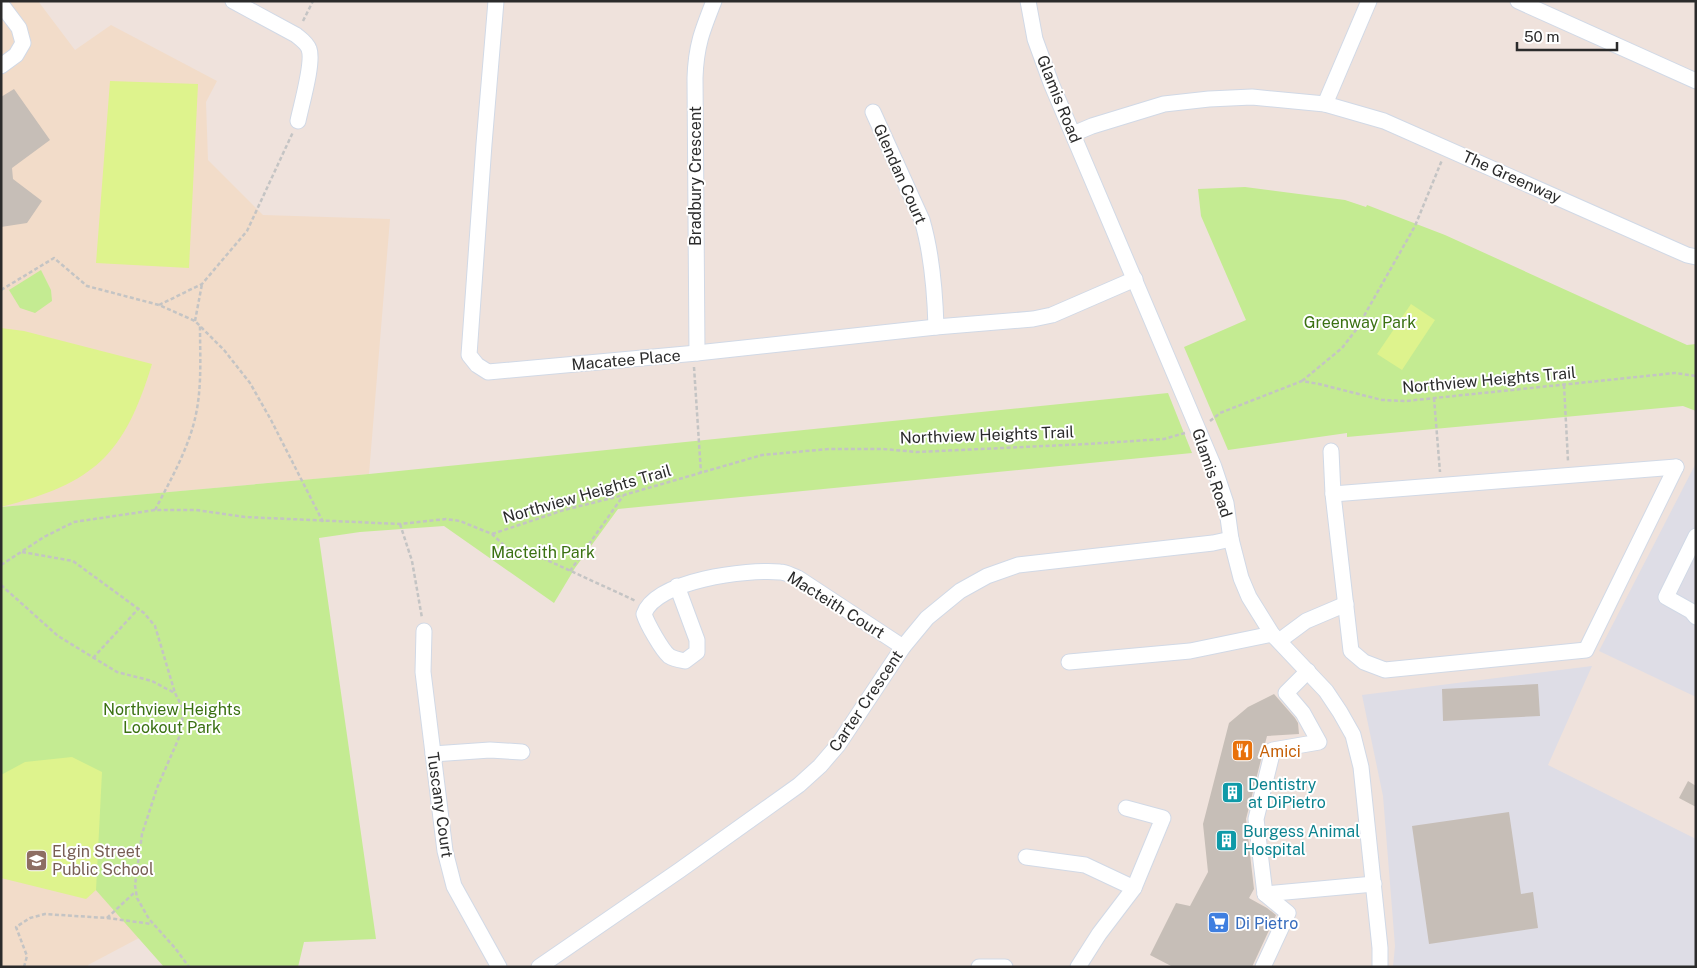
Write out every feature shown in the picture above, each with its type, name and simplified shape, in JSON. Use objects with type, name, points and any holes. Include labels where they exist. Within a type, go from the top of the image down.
[{"type":"street","points":[[233,1],[296,35],[310,51],[310,64],[298,121]]},
{"type":"street","name":"Macatee Place","points":[[496,1],[469,356],[477,365],[488,372],[698,353],[936,326],[1033,319],[1052,315],[1135,280]]},
{"type":"street","name":"Bradbury Crescent","points":[[698,353],[696,53],[702,30],[714,1]]},
{"type":"street","name":"Glamis Road","points":[[1028,1],[1035,39],[1051,83],[1214,467],[1226,503],[1231,539],[1241,578],[1249,597],[1275,638],[1326,691],[1340,712],[1352,736],[1361,768],[1374,884],[1380,967]]},
{"type":"street","points":[[1325,104],[1369,1]]},
{"type":"street","points":[[1518,1],[1696,81]]},
{"type":"street","points":[[1,4],[19,28],[23,43],[16,55],[1,66]]},
{"type":"street","name":"The Greenway","points":[[1072,134],[1164,104],[1252,97],[1325,104],[1384,122],[1448,148],[1687,255],[1696,257]]},
{"type":"street","name":"Glendan Court","points":[[873,112],[922,220],[927,237],[936,326]]},
{"type":"street","points":[[1331,451],[1333,494],[1351,651],[1364,662],[1385,670],[1586,650],[1676,466],[1333,494]]},
{"type":"street","points":[[1696,536],[1666,597],[1691,611],[1696,617]]},
{"type":"street","name":"Carter Crescent","points":[[539,967],[799,785],[820,766],[838,745],[903,647],[927,618],[960,591],[986,576],[1018,565],[1214,543],[1231,539]]},
{"type":"street","name":"Macteith Court","points":[[646,607],[653,600],[677,586],[702,579],[745,573],[782,572],[798,578],[903,647]]},
{"type":"street","points":[[646,607],[644,614],[648,624],[668,655],[685,661],[697,652],[697,640],[677,586]]},
{"type":"street","points":[[1069,662],[1190,651],[1275,638],[1306,621],[1346,604]]},
{"type":"street","name":"Tuscany Court","points":[[424,631],[423,672],[445,851],[454,886],[499,967]]},
{"type":"street","points":[[1262,967],[1288,913],[1265,894],[1256,819],[1273,750],[1319,742],[1303,713],[1286,693],[1308,671]]},
{"type":"street","points":[[433,754],[490,750],[522,752]]},
{"type":"street","points":[[1078,967],[1099,934],[1134,888],[1163,818],[1126,808]]},
{"type":"street","points":[[1026,857],[1085,865],[1134,888]]},
{"type":"street","points":[[1265,894],[1374,884]]},
{"type":"street","points":[[979,967],[1005,967]]},
{"type":"path","points":[[303,21],[313,1]]},
{"type":"path","points":[[159,305],[202,284],[247,231],[298,121]]},
{"type":"path","points":[[1205,424],[1212,421],[1220,413],[1302,381],[1342,348],[1356,330],[1415,226],[1448,148]]},
{"type":"path","points":[[1,290],[54,258],[87,286],[159,305],[196,321],[224,350],[250,384],[271,420],[323,522]]},
{"type":"path","points":[[196,321],[202,284]]},
{"type":"path","points":[[156,510],[185,448],[196,414],[200,380],[200,326]]},
{"type":"path","points":[[698,353],[693,371],[701,473]]},
{"type":"path","name":"Northview Heights Trail","points":[[1302,381],[1382,400],[1406,401],[1675,373],[1696,376]]},
{"type":"path","points":[[1564,385],[1569,475]]},
{"type":"path","points":[[1434,398],[1441,486]]},
{"type":"path","name":"Northview Heights Trail","points":[[1,565],[48,535],[74,522],[156,510],[199,510],[245,517],[323,522],[400,524],[446,519],[460,521],[492,534],[564,510],[624,495],[762,455],[829,449],[883,449],[917,452],[1096,443],[1164,439],[1189,431]]},
{"type":"path","points":[[570,571],[624,495]]},
{"type":"path","points":[[400,524],[412,561],[424,631]]},
{"type":"path","points":[[492,534],[510,551],[536,554],[646,607]]},
{"type":"path","points":[[21,552],[73,561],[139,608],[154,626],[175,693],[183,709],[181,733],[157,788],[142,834],[136,892],[141,905],[154,924],[176,948],[188,967]]},
{"type":"path","points":[[1,585],[54,634],[92,658],[117,672],[152,682],[175,693]]},
{"type":"path","points":[[92,658],[139,608]]},
{"type":"path","points":[[107,918],[136,892]]},
{"type":"path","points":[[24,967],[27,956],[16,927],[30,918],[44,914],[107,918],[154,924]]},
{"type":"shaded area","points":[[13,1],[38,1],[75,50],[111,25],[217,81],[206,102],[208,160],[263,215],[390,219],[369,474],[1,507],[1,10]]},
{"type":"shaded area","points":[[1696,463],[1696,697],[1599,651]]},
{"type":"shaded area","points":[[1592,666],[1548,765],[1696,839],[1696,967],[1393,967],[1395,946],[1383,796],[1362,695]]},
{"type":"shaded area","name":"Elgin Street Public School","points":[[1,783],[139,938],[88,965],[88,967],[1,967]]},
{"type":"green space","points":[[110,81],[198,84],[189,268],[96,263]]},
{"type":"green space","name":"Greenway Park","points":[[1245,187],[1345,200],[1366,207],[1367,205],[1445,235],[1687,345],[1696,344],[1696,411],[1683,406],[1347,437],[1347,433],[1228,450],[1184,347],[1246,320],[1201,216],[1198,189]]},
{"type":"green space","points":[[41,270],[51,290],[52,301],[35,313],[20,308],[9,290]]},
{"type":"green space","points":[[1411,304],[1435,320],[1402,370],[1377,354]]},
{"type":"green space","points":[[1,328],[24,331],[152,364],[130,422],[101,461],[82,475],[60,487],[33,498],[1,507]]},
{"type":"green space","name":"Northview Heights Lookout Park","points":[[1168,393],[1192,453],[618,509],[575,568],[554,603],[444,526],[360,532],[319,538],[376,939],[304,942],[298,967],[164,967],[1,783],[1,507],[369,474]]},
{"type":"green space","points":[[72,757],[102,772],[96,890],[86,899],[1,878],[1,775],[25,762]]},
{"type":"building","points":[[14,89],[50,140],[12,168],[13,179],[42,201],[27,223],[1,227],[1,97]]},
{"type":"building","points":[[1538,684],[1540,716],[1443,721],[1442,689]]},
{"type":"building","points":[[1274,694],[1295,718],[1298,723],[1299,734],[1267,736],[1246,819],[1254,889],[1249,898],[1276,915],[1252,967],[1173,967],[1150,955],[1176,903],[1190,906],[1208,872],[1203,824],[1229,723],[1248,707]]},
{"type":"building","points":[[1688,781],[1696,786],[1696,807],[1679,798]]},
{"type":"building","points":[[1509,812],[1521,894],[1533,892],[1538,928],[1429,944],[1412,826]]},
{"type":"place","name":"Amici","points":[[1243,751]]},
{"type":"place","name":"Dentistry at DiPietro","points":[[1232,793]]},
{"type":"place","name":"Burgess Animal Hospital","points":[[1227,840]]},
{"type":"place","name":"Elgin Street Public School","points":[[36,860]]},
{"type":"place","name":"Di Pietro","points":[[1219,923]]},
{"type":"park label","name":"Macteith Park","points":[[543,552]]}]
